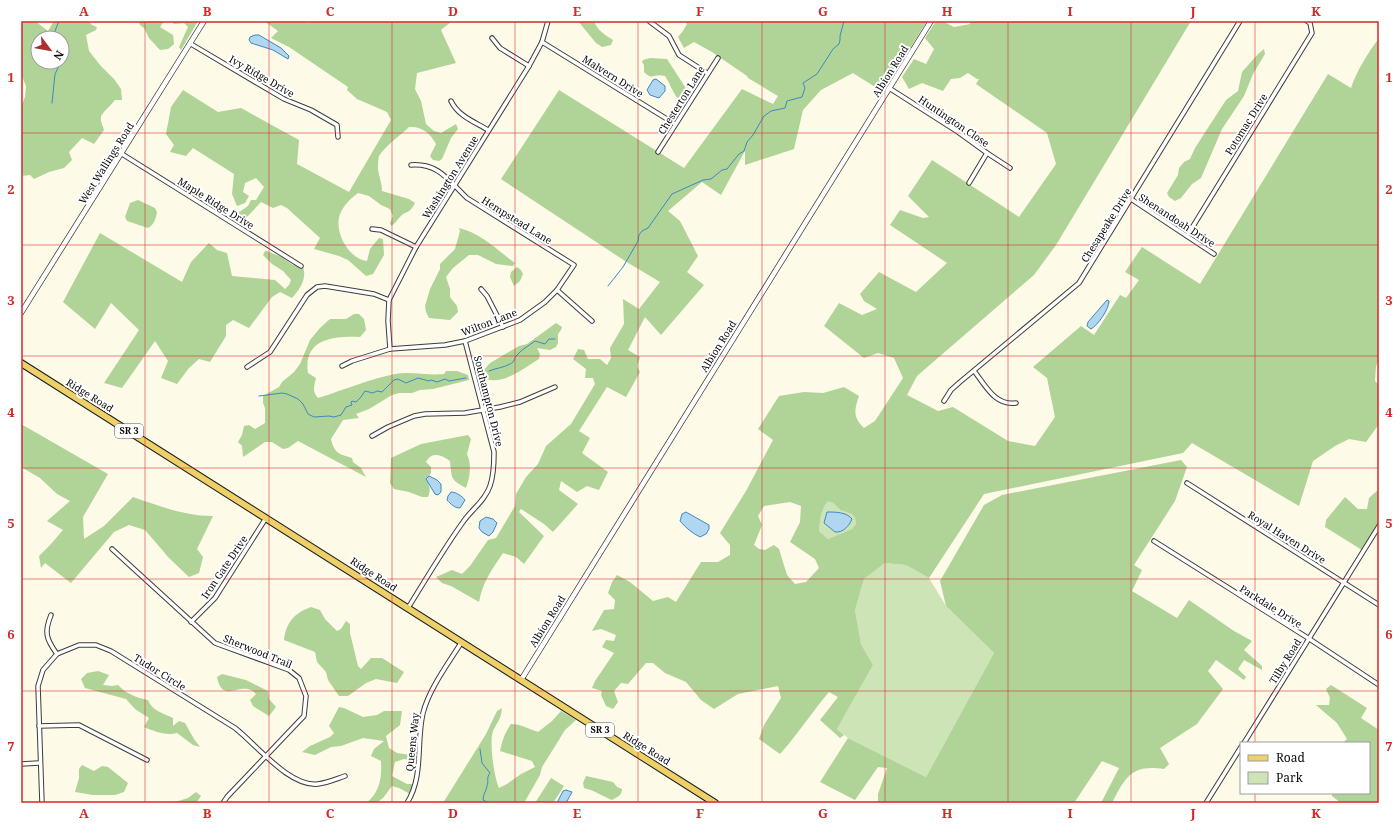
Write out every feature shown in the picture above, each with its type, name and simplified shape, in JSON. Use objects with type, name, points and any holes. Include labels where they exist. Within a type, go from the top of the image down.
[{"type":"main road","name":"Ridge Road","points":[[21,363],[715,803]]},
{"type":"street","name":"West Wallings Road","points":[[21,313],[204,21]]},
{"type":"street","name":"Washington Avenue","points":[[390,349],[388,321],[389,300],[416,247],[529,66],[542,42],[548,21]]},
{"type":"street","points":[[649,21],[669,36],[679,55],[707,74]]},
{"type":"street","name":"Albion Road","points":[[521,680],[932,21]]},
{"type":"street","name":"Chesapeake Drive","points":[[944,401],[951,390],[1079,283],[1240,21]]},
{"type":"street","name":"Potomac Drive","points":[[1187,236],[1312,33],[1310,23],[1307,21]]},
{"type":"street","points":[[492,38],[500,48],[529,66]]},
{"type":"street","name":"Malvern Drive","points":[[542,42],[675,124]]},
{"type":"street","name":"Ivy Ridge Drive","points":[[191,44],[284,99],[311,110],[337,125],[338,137]]},
{"type":"street","name":"Chesterton Lane","points":[[658,152],[718,58]]},
{"type":"street","name":"Huntington Close","points":[[889,88],[958,132],[1010,168]]},
{"type":"street","points":[[451,102],[460,114],[488,130]]},
{"type":"street","points":[[969,183],[987,153]]},
{"type":"street","name":"Maple Ridge Drive","points":[[122,154],[301,266]]},
{"type":"street","name":"Hempstead Lane","points":[[411,165],[421,164],[433,168],[448,177],[454,186],[467,198],[574,265]]},
{"type":"street","name":"Shenandoah Drive","points":[[1131,199],[1214,254]]},
{"type":"street","points":[[372,229],[382,230],[416,247]]},
{"type":"street","name":"Wilton Lane","points":[[342,366],[352,361],[390,349],[444,345],[466,341],[520,320],[545,302],[557,290],[574,265]]},
{"type":"street","points":[[248,367],[270,352],[307,295],[317,287],[325,286],[374,294],[389,300]]},
{"type":"street","points":[[481,289],[487,296],[503,327]]},
{"type":"street","points":[[557,290],[592,321]]},
{"type":"street","name":"Southampton Drive","points":[[408,608],[464,520],[479,504],[490,486],[494,469],[494,452],[466,341]]},
{"type":"street","points":[[974,372],[997,400],[1008,404],[1016,403]]},
{"type":"street","points":[[372,436],[388,427],[414,416],[425,414],[465,413],[520,402],[555,387]]},
{"type":"street","name":"Royal Haven Drive","points":[[1187,483],[1379,605]]},
{"type":"street","name":"Iron Gate Drive","points":[[191,622],[215,598],[266,518]]},
{"type":"street","name":"Tilby Road","points":[[1245,742],[1379,526]]},
{"type":"street","name":"Parkdale Drive","points":[[1154,541],[1379,684]]},
{"type":"street","name":"Sherwood Trail","points":[[112,549],[215,643],[289,670],[299,678],[306,696],[304,716],[265,755],[223,803]]},
{"type":"street","points":[[51,614],[46,626],[48,642],[57,654]]},
{"type":"street","name":"Queens Way","points":[[407,803],[412,795],[416,780],[423,714],[428,697],[461,643]]},
{"type":"street","name":"Tudor Circle","points":[[42,803],[39,763],[40,726],[38,686],[43,670],[57,654],[79,645],[96,645],[111,650],[235,728],[248,738],[286,774],[300,781],[316,784],[344,776]]},
{"type":"street","points":[[40,726],[79,725],[146,760]]},
{"type":"street","points":[[1206,803],[1240,749]]},
{"type":"street","points":[[21,764],[39,763]]},
{"type":"green space","points":[[21,21],[35,21],[47,30],[30,30],[30,70],[70,70],[70,30],[49,30],[54,21],[88,21],[97,27],[96,30],[86,35],[89,51],[121,89],[122,100],[115,100],[101,117],[104,130],[94,144],[82,138],[69,152],[72,160],[64,168],[49,172],[34,179],[30,175],[21,176],[21,107],[25,97],[26,86],[21,74]]},
{"type":"green space","points":[[141,21],[164,21],[160,27],[173,35],[174,44],[168,49],[160,50],[149,38],[144,28],[139,24]]},
{"type":"green space","points":[[172,21],[198,21],[181,50],[179,47],[188,27],[184,23],[174,24]]},
{"type":"green space","points":[[264,21],[295,21],[309,23],[310,21],[452,21],[441,30],[456,63],[417,73],[415,89],[421,101],[426,124],[434,131],[441,133],[456,124],[458,129],[451,138],[442,159],[439,161],[433,160],[430,156],[436,144],[425,131],[414,127],[409,127],[379,156],[378,169],[382,191],[409,199],[415,203],[411,209],[402,215],[391,226],[390,223],[393,216],[390,209],[381,205],[369,196],[358,193],[344,206],[341,212],[339,219],[340,234],[348,249],[360,259],[367,261],[370,249],[379,238],[383,239],[384,255],[373,274],[366,276],[348,260],[314,249],[320,238],[287,208],[281,205],[273,208],[261,202],[240,222],[232,217],[248,206],[251,200],[256,200],[264,187],[256,178],[245,183],[243,192],[249,196],[245,203],[237,206],[232,194],[234,174],[193,148],[186,156],[170,152],[174,145],[166,134],[171,107],[183,90],[218,112],[241,108],[299,140],[297,164],[349,192],[391,120],[387,112],[357,99],[347,90],[348,87],[289,47],[271,38],[278,31]]},
{"type":"green space","points":[[578,21],[594,21],[599,30],[613,40],[611,45],[602,47],[596,43]]},
{"type":"green space","points":[[685,21],[927,21],[883,92],[853,73],[821,90],[803,110],[794,149],[745,165],[745,151],[721,195],[702,182],[668,211],[680,221],[698,256],[687,272],[704,285],[661,335],[645,317],[628,350],[640,357],[637,366],[640,372],[626,397],[607,387],[579,431],[590,438],[582,453],[608,472],[599,490],[587,486],[577,492],[561,481],[559,490],[578,504],[553,532],[544,524],[521,509],[519,512],[544,536],[524,564],[516,557],[503,553],[485,582],[479,602],[451,586],[442,583],[436,577],[452,570],[462,574],[470,566],[488,540],[496,538],[515,506],[516,494],[526,477],[538,464],[546,446],[571,424],[595,384],[593,378],[585,378],[586,369],[573,359],[578,349],[584,350],[588,359],[600,359],[607,365],[611,358],[610,348],[624,324],[623,299],[639,309],[660,282],[625,261],[501,179],[559,90],[684,168],[742,89],[773,104],[778,96],[748,78],[712,52],[694,42],[684,48],[678,37],[687,24]]},
{"type":"green space","points":[[936,21],[942,21],[954,27],[970,24],[971,21],[1191,21],[1056,245],[1034,275],[917,376],[907,395],[938,411],[953,407],[1008,441],[1035,446],[1055,417],[1047,378],[1033,367],[1081,326],[1094,335],[1120,295],[1126,298],[1139,280],[1125,272],[1142,247],[1200,284],[1328,74],[1351,88],[1363,62],[1379,38],[1379,360],[1376,366],[1375,381],[1379,385],[1379,424],[1366,442],[1349,439],[1335,446],[1313,461],[1299,506],[1192,443],[1183,453],[984,494],[929,578],[906,565],[885,563],[864,579],[855,610],[861,644],[873,665],[837,729],[844,735],[840,738],[820,720],[838,697],[829,692],[780,754],[759,739],[764,725],[781,698],[778,686],[738,694],[714,709],[701,700],[686,682],[665,673],[653,663],[646,663],[628,684],[621,683],[614,691],[618,702],[613,709],[606,706],[601,695],[602,691],[592,688],[614,653],[602,647],[606,640],[614,641],[616,635],[601,629],[592,631],[604,610],[614,609],[615,600],[608,593],[612,582],[617,575],[630,582],[653,601],[668,597],[676,602],[701,562],[718,562],[730,555],[730,545],[720,533],[746,491],[773,440],[758,429],[779,396],[804,392],[823,393],[844,387],[859,396],[855,410],[856,417],[864,428],[875,421],[903,378],[894,358],[878,353],[864,358],[824,326],[839,303],[862,315],[877,309],[864,301],[860,294],[879,272],[916,292],[947,263],[890,225],[900,210],[923,218],[929,217],[908,196],[932,160],[1019,217],[1056,164],[1047,133],[976,84],[979,79],[968,73],[960,78],[951,79],[943,91],[922,83],[909,89],[902,77],[914,59],[926,64],[934,49],[925,38]],"holes":[[[828,501],[833,503],[840,510],[852,514],[855,518],[856,524],[852,529],[828,539],[819,531],[822,511]],[[790,502],[801,506],[800,522],[790,542],[815,559],[819,568],[806,582],[795,584],[787,575],[779,549],[774,545],[765,550],[759,549],[754,545],[762,525],[758,516],[764,506]]]},
{"type":"green space","points":[[1264,49],[1265,54],[1253,74],[1244,96],[1222,129],[1201,178],[1192,184],[1181,198],[1175,201],[1169,197],[1167,193],[1178,175],[1179,168],[1184,162],[1190,159],[1195,148],[1226,100],[1238,91],[1242,72]]},
{"type":"green space","points":[[650,58],[667,59],[687,90],[682,99],[677,98],[665,76],[649,76],[644,72],[644,65],[642,62],[643,60]]},
{"type":"green space","points":[[138,200],[155,208],[157,212],[153,223],[148,228],[127,221],[125,217],[130,203]]},
{"type":"green space","points":[[459,228],[467,230],[482,238],[515,263],[513,266],[496,264],[478,255],[469,255],[453,268],[446,277],[450,289],[450,297],[457,306],[458,312],[450,320],[429,318],[425,306],[430,289],[440,269],[440,264],[455,249],[460,231]]},
{"type":"green space","points":[[100,233],[182,282],[191,262],[209,243],[217,250],[227,253],[232,276],[275,280],[285,289],[291,280],[283,271],[272,264],[263,255],[265,251],[267,251],[282,257],[292,264],[302,264],[304,269],[304,278],[301,286],[292,298],[280,292],[272,297],[249,328],[233,320],[226,325],[226,336],[210,362],[199,359],[189,368],[177,384],[161,378],[168,361],[155,341],[122,388],[104,383],[139,330],[111,303],[95,329],[63,302]]},
{"type":"green space","points":[[517,267],[523,274],[520,281],[514,286],[510,277],[511,272]]},
{"type":"green space","points":[[354,314],[359,314],[364,319],[366,330],[360,337],[340,337],[330,339],[315,346],[310,353],[308,373],[316,378],[314,391],[318,398],[376,379],[401,373],[444,374],[446,371],[457,371],[468,375],[469,380],[433,389],[392,395],[369,409],[356,414],[359,418],[343,420],[331,439],[332,444],[338,452],[352,458],[353,462],[361,468],[366,477],[298,441],[288,448],[283,449],[272,442],[265,442],[243,457],[242,446],[238,442],[242,435],[244,426],[249,425],[255,429],[265,423],[263,396],[279,387],[282,382],[294,372],[300,364],[310,340],[320,328],[330,319],[346,319]]},
{"type":"green space","points":[[556,323],[562,327],[558,334],[558,343],[556,347],[550,350],[537,348],[540,354],[539,359],[512,376],[496,380],[489,380],[482,377],[483,371],[490,363],[519,346],[527,344]]},
{"type":"green space","points":[[21,424],[108,474],[83,517],[84,539],[104,526],[133,497],[182,512],[203,516],[213,516],[197,549],[203,557],[199,573],[189,577],[169,558],[145,530],[129,525],[114,532],[71,583],[45,563],[41,568],[39,556],[63,530],[47,521],[70,501],[57,494],[40,478],[21,467]]},
{"type":"green space","points":[[468,435],[471,439],[467,454],[470,462],[470,471],[466,488],[454,480],[451,472],[450,461],[444,457],[434,455],[431,456],[426,462],[431,467],[431,473],[426,479],[430,488],[428,497],[422,497],[409,492],[394,489],[390,483],[391,458],[421,444]]},
{"type":"green space","points":[[1181,460],[1187,467],[1175,501],[1134,565],[1142,570],[1132,591],[1177,618],[1189,600],[1234,631],[1252,641],[1244,650],[1262,666],[1262,670],[1244,660],[1238,669],[1246,677],[1244,680],[1216,660],[1208,671],[1223,689],[1197,724],[1160,748],[1169,764],[1164,769],[1144,769],[1131,774],[1121,786],[1112,803],[1101,803],[1119,768],[1102,761],[1074,803],[878,803],[878,794],[887,768],[878,767],[855,800],[820,782],[848,738],[926,777],[994,653],[946,606],[940,581],[984,505],[1002,495]]},
{"type":"green space","points":[[1379,489],[1379,522],[1362,550],[1325,527],[1326,520],[1345,497],[1358,509],[1367,509],[1369,498]]},
{"type":"green space","points":[[828,500],[840,510],[852,514],[855,518],[856,524],[852,529],[828,539],[819,531],[822,511]]},
{"type":"green space","points":[[885,563],[906,565],[929,578],[946,606],[994,653],[926,777],[848,738],[837,729],[873,665],[861,644],[855,610],[864,579]]},
{"type":"green space","points":[[311,607],[320,610],[325,619],[337,631],[341,629],[346,621],[350,624],[350,633],[358,666],[361,669],[371,658],[382,658],[404,672],[397,683],[376,679],[366,683],[348,696],[339,696],[328,680],[326,672],[317,662],[315,652],[284,640],[285,634],[292,619],[300,612]]},
{"type":"green space","points":[[98,671],[109,675],[103,685],[118,685],[132,695],[148,700],[152,707],[173,718],[173,726],[179,721],[185,723],[200,747],[193,745],[177,733],[164,733],[144,727],[149,718],[135,709],[126,699],[85,688],[81,679],[87,673]]},
{"type":"green space","points":[[222,674],[246,680],[268,691],[269,699],[276,707],[269,716],[253,706],[250,700],[256,694],[252,690],[240,689],[226,691],[222,689],[219,685],[217,677]]},
{"type":"green space","points":[[1331,685],[1367,708],[1361,718],[1379,730],[1379,803],[1341,803],[1332,796],[1332,794],[1370,794],[1370,742],[1344,742],[1347,739],[1337,723],[1316,705],[1329,705],[1330,698],[1326,689]]},
{"type":"green space","points":[[339,707],[363,717],[377,715],[384,711],[402,711],[400,725],[386,736],[389,748],[397,753],[411,755],[410,760],[404,759],[395,762],[392,776],[407,784],[413,784],[410,794],[392,786],[383,798],[376,803],[366,803],[371,799],[377,790],[381,773],[381,761],[371,756],[374,749],[384,741],[363,738],[341,746],[331,747],[315,755],[302,752],[310,746],[330,737],[334,733],[329,726]]},
{"type":"green space","points":[[502,708],[500,718],[492,736],[494,768],[499,788],[535,767],[532,761],[500,751],[504,737],[511,724],[522,726],[538,732],[552,721],[561,711],[576,720],[565,730],[542,767],[540,775],[524,803],[443,803],[486,734],[497,711]]},
{"type":"green space","points":[[82,765],[94,771],[102,766],[108,767],[128,783],[124,792],[115,795],[93,795],[75,792],[79,778],[79,769]]},
{"type":"green space","points":[[586,776],[613,782],[617,787],[622,789],[621,793],[612,800],[584,788],[583,783]]},
{"type":"green space","points":[[551,778],[564,786],[553,803],[535,803]]},
{"type":"green space","points":[[196,792],[201,796],[196,803],[172,803],[188,798]]},
{"type":"water","points":[[259,35],[281,48],[289,56],[288,59],[273,50],[251,43],[249,40],[250,37]]},
{"type":"water","points":[[656,79],[665,86],[665,91],[659,98],[650,95],[647,90],[653,80]]},
{"type":"water","points":[[1107,300],[1109,301],[1109,304],[1103,316],[1091,329],[1087,326],[1088,322]]},
{"type":"water","points":[[429,476],[441,484],[441,492],[438,495],[435,494],[426,479]]},
{"type":"water","points":[[451,492],[459,494],[465,500],[460,508],[454,507],[447,500]]},
{"type":"water","points":[[686,512],[709,525],[709,529],[706,534],[700,537],[682,524],[680,521],[682,514]]},
{"type":"water","points":[[827,512],[837,512],[847,515],[852,519],[845,528],[841,531],[835,532],[824,523]]},
{"type":"water","points":[[486,517],[493,519],[497,523],[493,532],[489,536],[482,532],[479,528],[480,521]]},
{"type":"water","points":[[566,790],[572,792],[566,803],[557,803],[563,791]]},
{"type":"waterway","points":[[55,30],[59,21]]},
{"type":"waterway","points":[[608,286],[623,267],[638,241],[639,235],[642,231],[648,228],[672,194],[703,180],[711,179],[722,170],[727,169],[739,154],[744,151],[747,142],[764,116],[771,111],[785,108],[787,101],[802,97],[805,88],[803,83],[817,74],[833,49],[839,44],[844,21]]},
{"type":"waterway","points":[[52,103],[55,74],[57,70]]},
{"type":"waterway","points":[[489,371],[512,363],[519,353],[535,341],[545,344],[549,339],[555,339]]},
{"type":"waterway","points":[[259,396],[282,393],[287,394],[298,399],[303,404],[308,414],[314,417],[334,417],[341,415],[346,407],[352,405],[352,401],[356,402],[365,391],[373,393],[377,391],[382,392],[394,380],[398,379],[406,383],[418,378],[437,382],[445,379],[449,381],[466,378]]},
{"type":"waterway","points":[[480,749],[482,763],[490,773],[488,776],[488,784],[483,796],[483,800],[489,803]]}]
